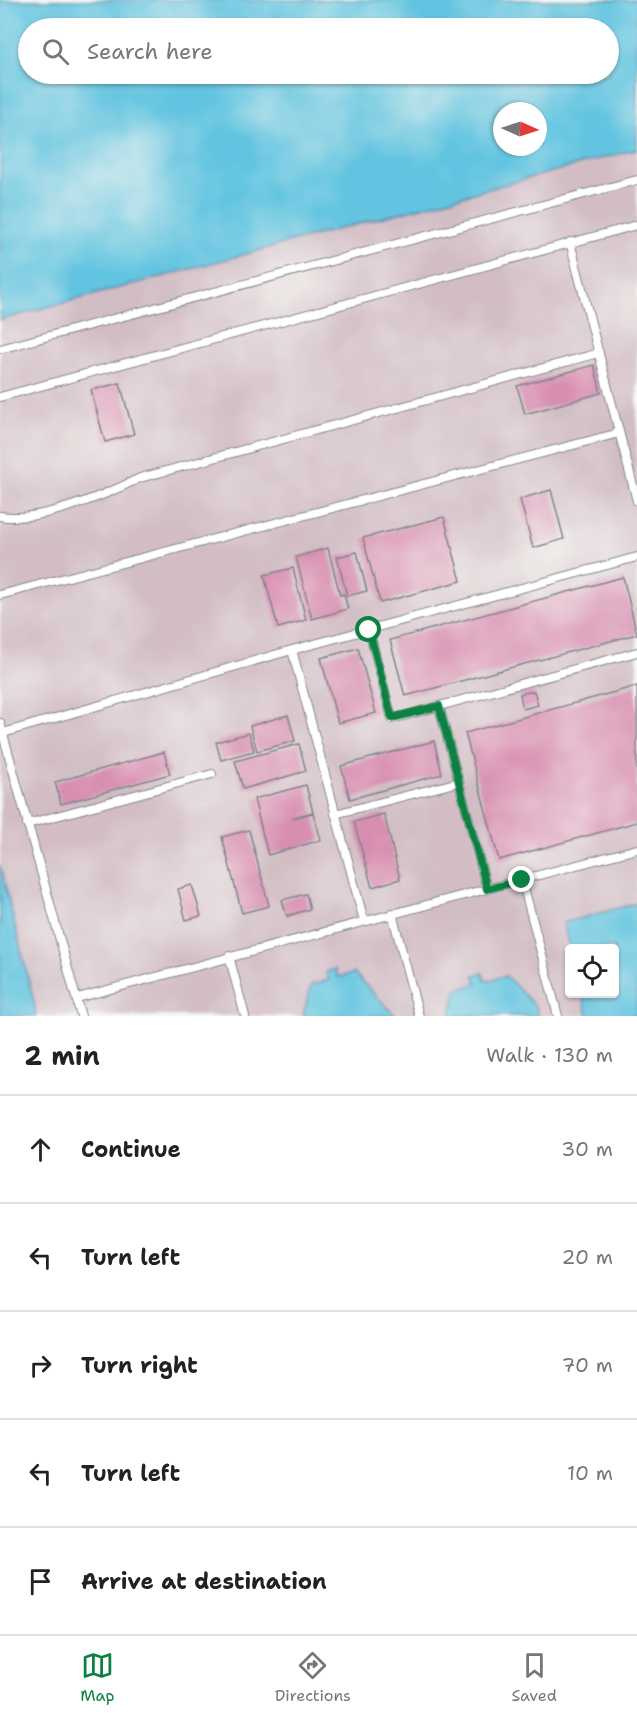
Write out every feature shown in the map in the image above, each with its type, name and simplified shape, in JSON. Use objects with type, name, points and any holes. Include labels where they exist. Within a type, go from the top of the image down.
[{"type":"lane","points":[[0,349],[637,180]]},
{"type":"lane","points":[[0,397],[637,225]]},
{"type":"lane","points":[[570,242],[637,501]]},
{"type":"lane","points":[[0,516],[26,516],[105,496],[140,478],[599,353]]},
{"type":"lane","points":[[0,596],[619,433]]},
{"type":"lane","points":[[3,733],[292,650],[637,557]]},
{"type":"lane","points":[[369,630],[392,718],[637,652]]},
{"type":"lane","points":[[292,650],[364,921]]},
{"type":"lane","points":[[439,706],[487,889]]},
{"type":"lane","points":[[0,723],[81,1016]]},
{"type":"lane","points":[[27,824],[212,774]]},
{"type":"lane","points":[[335,814],[459,782]]},
{"type":"lane","points":[[76,998],[637,849]]},
{"type":"lane","points":[[522,880],[558,1016]]},
{"type":"lane","points":[[392,913],[419,1016]]},
{"type":"lane","points":[[229,956],[245,1016]]},
{"type":"shaded area","points":[[637,149],[637,903],[563,923],[569,944],[565,944],[565,998],[583,998],[588,1016],[36,1016],[0,865],[0,320]]},
{"type":"water","points":[[0,0],[637,0],[637,149],[0,320]]},
{"type":"water","points":[[0,865],[34,1002],[36,1016],[0,1016]]},
{"type":"water","points":[[637,903],[637,1016],[588,1016],[583,998],[619,998],[619,944],[569,944],[563,923]]},
{"type":"water","points":[[335,969],[338,977],[354,973],[396,1016],[303,1016],[311,985],[329,980],[326,972]]},
{"type":"water","points":[[483,973],[485,981],[506,976],[536,1007],[538,1016],[450,1016],[457,989],[477,984],[474,975]]},
{"type":"building","points":[[594,365],[601,393],[525,414],[517,386]]},
{"type":"building","points":[[120,383],[134,434],[105,442],[91,390]]},
{"type":"building","points":[[551,490],[564,539],[533,548],[520,499]]},
{"type":"building","points":[[444,517],[461,581],[380,603],[363,538]]},
{"type":"building","points":[[328,548],[340,595],[344,594],[348,609],[312,619],[296,557]]},
{"type":"building","points":[[357,552],[367,591],[347,596],[337,557]]},
{"type":"building","points":[[293,568],[306,620],[278,628],[264,575]]},
{"type":"building","points":[[623,577],[637,634],[405,696],[390,640]]},
{"type":"building","points":[[358,648],[376,713],[338,723],[321,658]]},
{"type":"building","points":[[637,686],[637,822],[499,860],[465,733]]},
{"type":"building","points":[[534,691],[538,705],[523,709],[520,694]]},
{"type":"building","points":[[288,715],[295,741],[257,751],[250,726]]},
{"type":"building","points":[[249,733],[254,751],[221,760],[216,742]]},
{"type":"building","points":[[434,741],[442,774],[350,799],[341,766]]},
{"type":"building","points":[[299,744],[306,771],[243,789],[235,761]]},
{"type":"building","points":[[164,752],[170,774],[61,804],[55,782]]},
{"type":"building","points":[[306,785],[313,812],[292,818],[313,813],[321,840],[268,855],[254,799]]},
{"type":"building","points":[[384,814],[400,879],[372,887],[354,822]]},
{"type":"building","points":[[249,830],[269,906],[242,913],[222,837]]},
{"type":"building","points":[[192,885],[201,916],[186,920],[178,889]]},
{"type":"building","points":[[306,894],[310,909],[287,916],[282,900]]},
{"type":"route","points":[[369,630],[392,718],[439,706],[487,889],[522,880]]}]
